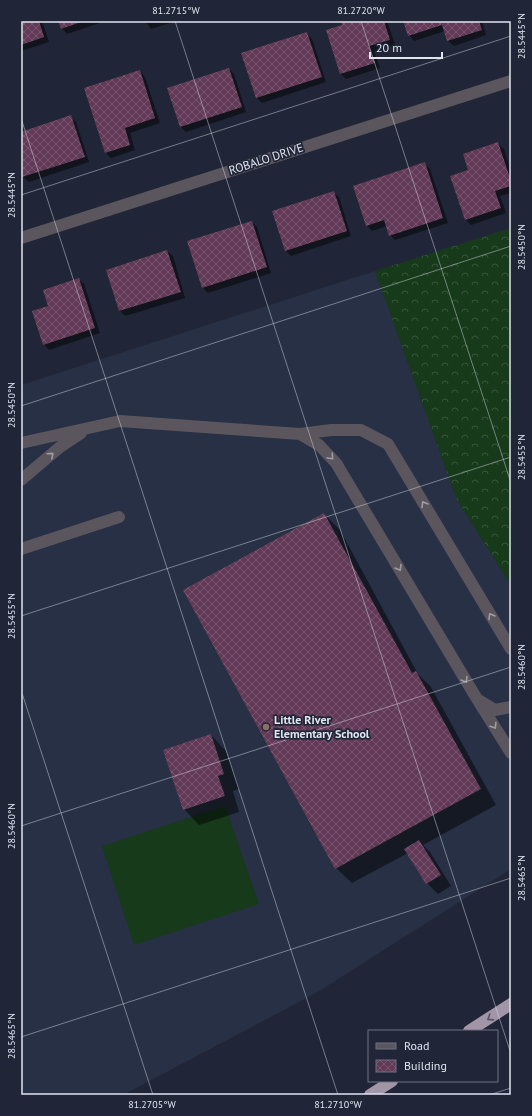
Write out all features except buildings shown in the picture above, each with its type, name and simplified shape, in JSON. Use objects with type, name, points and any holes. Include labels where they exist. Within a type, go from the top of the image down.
[{"type":"highway","points":[[471,1030],[511,1004]]},
{"type":"highway","points":[[370,1095],[390,1082]]},
{"type":"street","name":"ROBALO DRIVE","points":[[21,238],[511,81]]},
{"type":"street","points":[[21,443],[120,421],[300,434],[330,430],[361,430],[388,444],[511,649]]},
{"type":"street","points":[[21,480],[60,447],[87,429]]},
{"type":"street","points":[[300,434],[319,445],[336,463],[477,699],[511,753]]},
{"type":"street","points":[[21,549],[119,517]]},
{"type":"street","points":[[477,699],[494,710],[511,708]]},
{"type":"shaded area","name":"Little River Elementary School","points":[[375,271],[457,500],[511,585],[511,869],[316,993],[123,1095],[21,1095],[21,385]]},
{"type":"green space","points":[[511,228],[511,585],[457,500],[375,271]]},
{"type":"green space","points":[[225,806],[259,904],[134,945],[102,846]]},
{"type":"place","name":"Little River Elementary School","points":[[266,727]]}]
